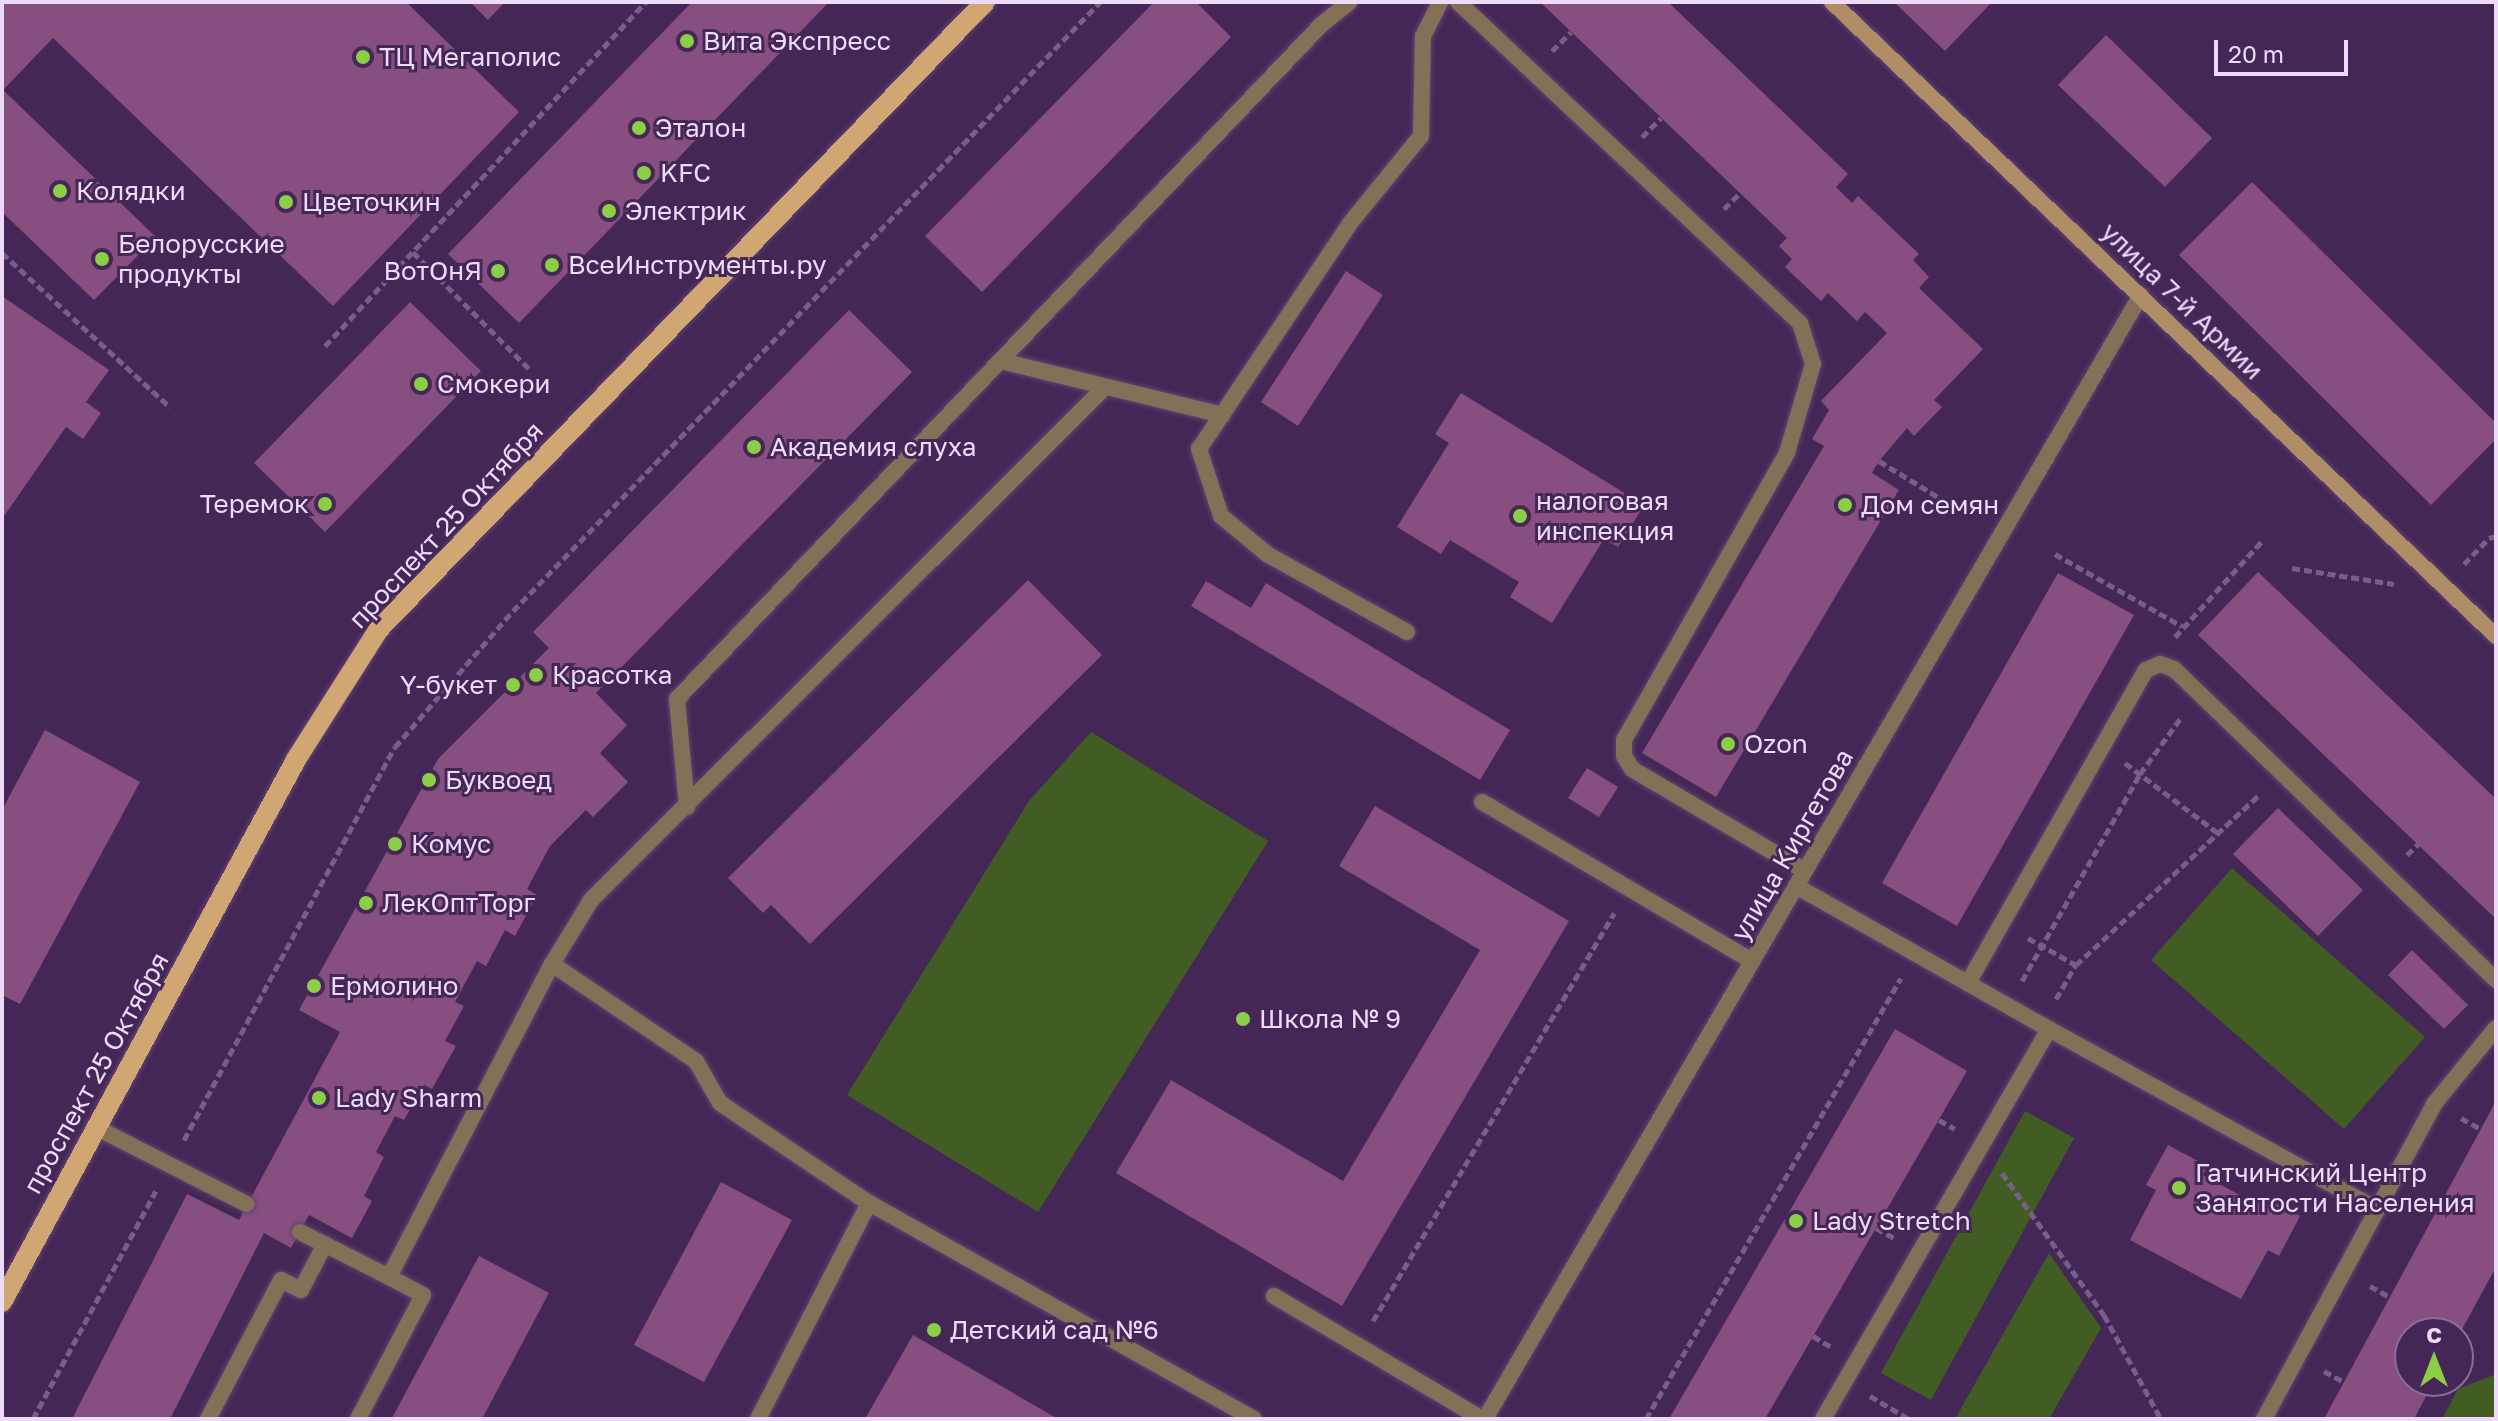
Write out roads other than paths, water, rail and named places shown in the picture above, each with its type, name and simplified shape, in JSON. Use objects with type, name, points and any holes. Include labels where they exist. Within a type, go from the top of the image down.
[{"type":"main road","name":"проспект 25 Октября","points":[[2,1301],[297,758],[379,629],[985,2]]},
{"type":"street","points":[[687,807],[677,699],[1321,25],[1349,2]]},
{"type":"street","points":[[1407,632],[1267,554],[1221,516],[1199,449],[1351,222],[1421,136],[1423,36],[1440,2]]},
{"type":"street","points":[[1458,2],[1800,323],[1813,364],[1787,453],[1624,740],[1624,756],[1632,769],[1916,953],[2377,1209]]},
{"type":"street","name":"улица 7-й Армии","points":[[1832,2],[2496,636]]},
{"type":"street","name":"улица Киргетова","points":[[1483,1419],[2141,295]]},
{"type":"street","points":[[1001,361],[1222,415]]},
{"type":"street","points":[[389,1277],[552,964],[591,900],[1105,387]]},
{"type":"street","points":[[1968,983],[2146,670],[2160,664],[2174,669],[2496,980]]},
{"type":"street","points":[[1482,802],[1752,961]]},
{"type":"street","points":[[552,964],[696,1061],[720,1103],[869,1203],[1246,1417]]},
{"type":"street","points":[[1823,1419],[1982,1144],[2045,1027]]},
{"type":"street","points":[[2264,1419],[2434,1104],[2496,1028]]},
{"type":"street","points":[[95,1127],[247,1204]]},
{"type":"street","points":[[758,1419],[869,1203]]},
{"type":"street","points":[[300,1232],[423,1295],[358,1419]]},
{"type":"street","points":[[208,1419],[281,1280],[301,1290],[325,1244]]},
{"type":"street","points":[[1274,1296],[1483,1419]]},
{"type":"place","name":"Вита Экспресс","points":[[687,41]]},
{"type":"place","name":"ТЦ Мегаполис","points":[[363,57]]},
{"type":"place","name":"Эталон","points":[[639,128]]},
{"type":"place","name":"KFC","points":[[644,173]]},
{"type":"place","name":"Колядки","points":[[60,191]]},
{"type":"place","name":"Цветочкин","points":[[286,202]]},
{"type":"place","name":"Электрик","points":[[609,211]]},
{"type":"place","name":"Белорусские продукты","points":[[102,259]]},
{"type":"place","name":"ВсеИнструменты.ру","points":[[552,265]]},
{"type":"place","name":"ВотОнЯ","points":[[498,271]]},
{"type":"place","name":"Смокери","points":[[421,384]]},
{"type":"place","name":"Академия слуха","points":[[754,447]]},
{"type":"place","name":"Теремок","points":[[325,504]]},
{"type":"place","name":"Дом семян","points":[[1845,505]]},
{"type":"place","name":"налоговая инспекция","points":[[1520,516]]},
{"type":"place","name":"Красотка","points":[[536,675]]},
{"type":"place","name":"Y-букет","points":[[513,685]]},
{"type":"place","name":"Ozon","points":[[1728,744]]},
{"type":"place","name":"Буквоед","points":[[429,780]]},
{"type":"place","name":"Комус","points":[[395,844]]},
{"type":"place","name":"ЛекОптТорг","points":[[366,903]]},
{"type":"place","name":"Ермолино","points":[[314,986]]},
{"type":"place","name":"Школа № 9","points":[[1243,1019]]},
{"type":"place","name":"Lady Sharm","points":[[319,1098]]},
{"type":"place","name":"Гатчинский Центр Занятости Населения","points":[[2179,1188]]},
{"type":"place","name":"Lady Stretch","points":[[1796,1221]]},
{"type":"place","name":"Детский сад №6","points":[[934,1330]]}]
